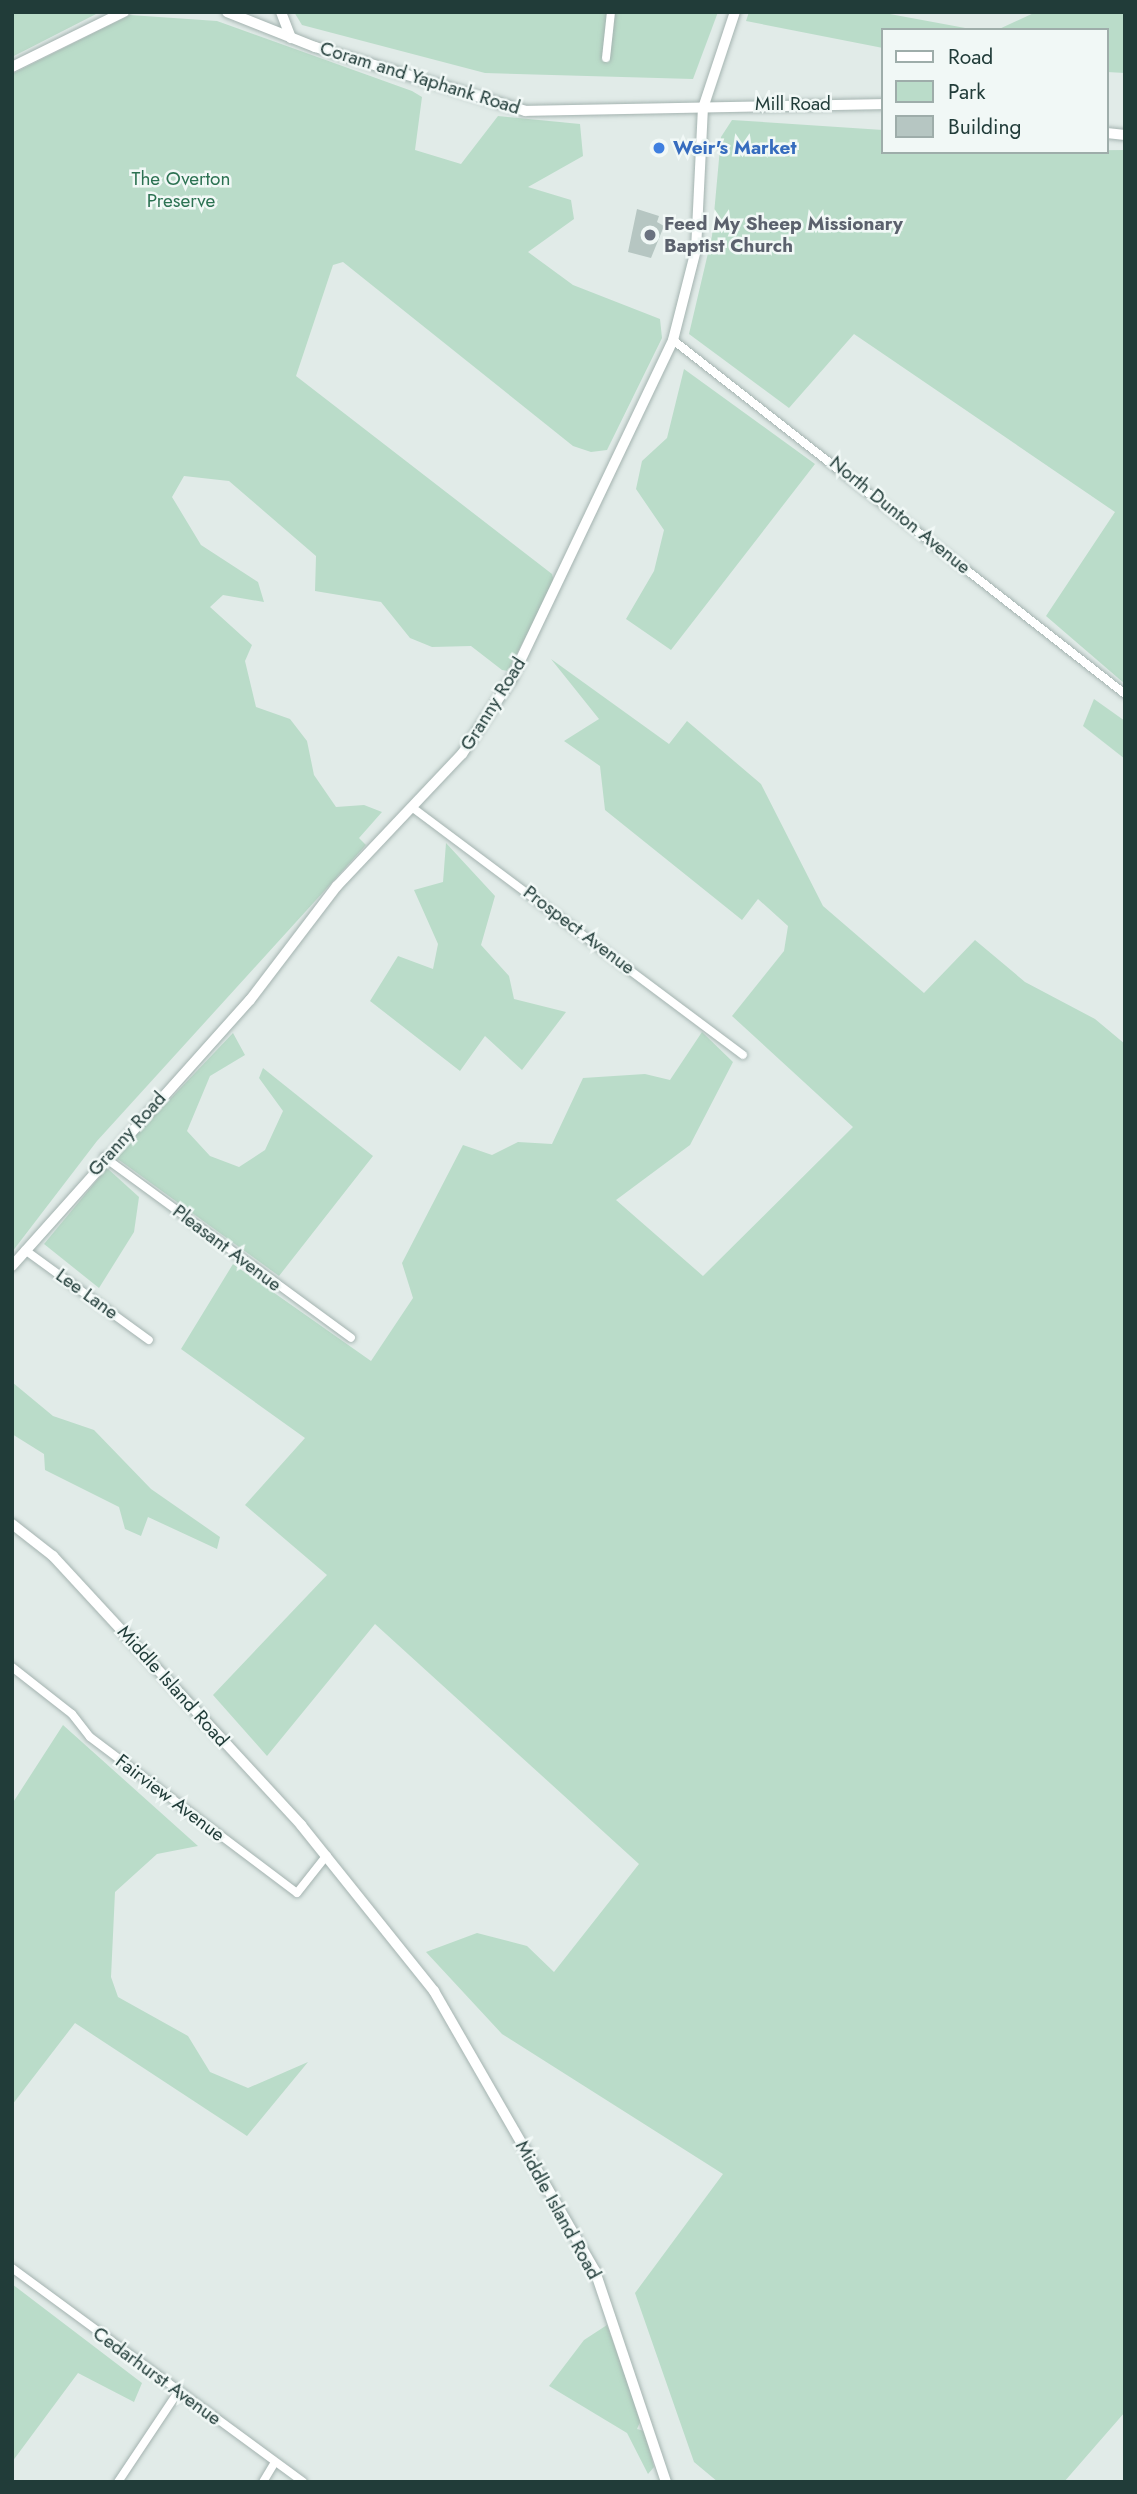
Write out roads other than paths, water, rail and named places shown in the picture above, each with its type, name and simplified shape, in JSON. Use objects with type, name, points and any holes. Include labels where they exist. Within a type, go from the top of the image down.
[{"type":"street","points":[[12,67],[124,12]]},
{"type":"street","name":"Coram and Yaphank Road","points":[[227,12],[292,38],[525,111],[704,108]]},
{"type":"street","points":[[281,12],[292,38]]},
{"type":"street","points":[[606,58],[611,12]]},
{"type":"street","name":"Granny Road","points":[[12,1266],[104,1157],[250,1000],[337,886],[476,737],[511,680],[673,340],[696,250],[704,108],[735,12]]},
{"type":"street","name":"Mill Road","points":[[704,108],[881,104]]},
{"type":"street","name":"North Dunton Avenue","points":[[673,340],[1125,694]]},
{"type":"street","name":"Prospect Avenue","points":[[412,808],[743,1055]]},
{"type":"street","name":"Pleasant Avenue","points":[[104,1157],[351,1338]]},
{"type":"street","name":"Lee Lane","points":[[26,1250],[149,1340]]},
{"type":"street","name":"Middle Island Road","points":[[12,1524],[53,1556],[327,1855],[434,1991],[595,2271],[666,2482]]},
{"type":"street","name":"Fairview Avenue","points":[[12,1667],[72,1714],[90,1737],[298,1893],[327,1855]]},
{"type":"street","name":"Cedarhurst Avenue","points":[[12,2268],[303,2482]]},
{"type":"street","points":[[118,2482],[178,2392]]},
{"type":"street","points":[[263,2482],[275,2462]]},
{"type":"place","name":"Weir's Market","points":[[659,148]]},
{"type":"place","name":"Feed My Sheep Missionary Baptist Church","points":[[650,235]]},
{"type":"park label","name":"The Overton Preserve","points":[[181,190]]}]
